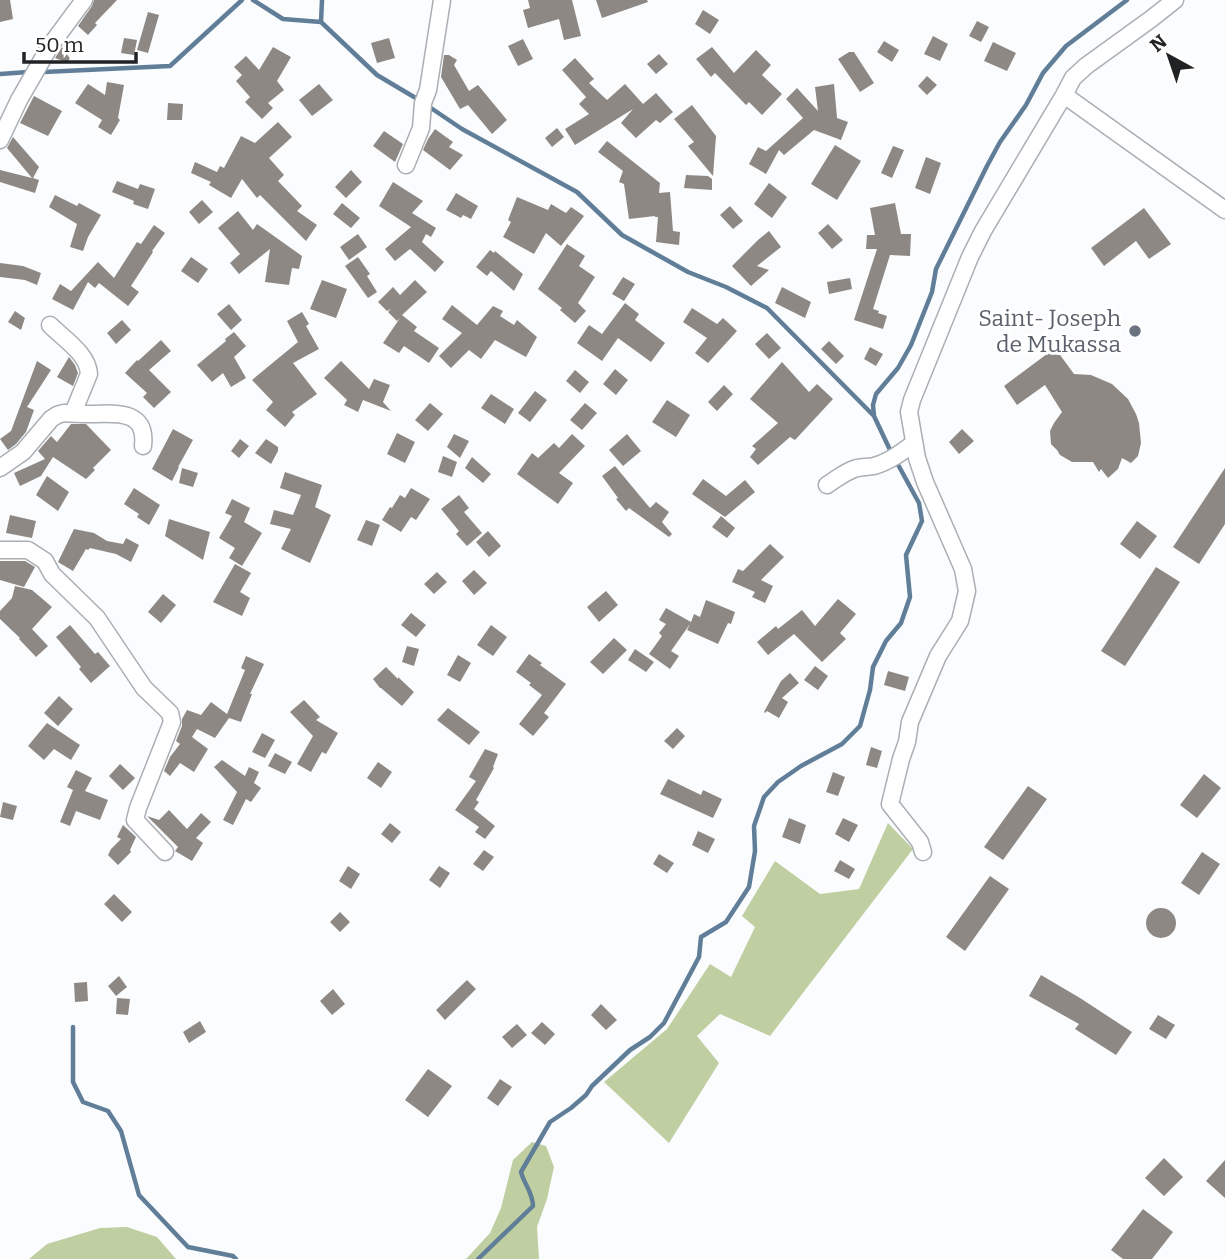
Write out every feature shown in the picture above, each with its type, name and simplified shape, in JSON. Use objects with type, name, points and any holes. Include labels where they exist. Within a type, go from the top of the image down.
[{"type":"street","points":[[0,140],[50,46],[84,0]]},
{"type":"street","points":[[406,164],[421,128],[442,0]]},
{"type":"street","points":[[923,852],[920,842],[890,804],[910,722],[938,656],[960,621],[967,590],[963,569],[925,482],[909,412],[912,400],[983,231],[1073,78],[1175,0]]},
{"type":"street","points":[[1064,94],[1225,210]]},
{"type":"street","points":[[50,325],[84,358],[89,368],[73,414]]},
{"type":"street","points":[[0,468],[23,452],[51,419],[64,413],[125,414],[138,423],[144,434],[143,446]]},
{"type":"street","points":[[827,485],[855,469],[885,462],[914,443]]},
{"type":"street","points":[[0,550],[28,550],[45,561],[52,574],[97,618],[144,688],[170,713],[173,722],[135,820],[165,852]]},
{"type":"green space","points":[[888,823],[913,849],[770,1036],[720,1014],[697,1036],[719,1063],[669,1143],[604,1082],[667,1029],[710,964],[731,977],[755,927],[742,916],[775,861],[820,894],[859,889]]},
{"type":"green space","points":[[532,1142],[546,1146],[554,1167],[537,1227],[539,1259],[466,1259],[490,1233],[501,1208],[513,1160]]},
{"type":"green space","points":[[127,1227],[157,1237],[176,1259],[29,1259],[47,1244],[100,1228]]},
{"type":"building","points":[[0,0],[10,0],[13,19],[0,22]]},
{"type":"building","points":[[94,0],[117,0],[95,23],[97,25],[88,35],[78,26]]},
{"type":"building","points":[[528,0],[572,0],[581,36],[564,40],[559,19],[528,28],[523,10],[530,8]]},
{"type":"building","points":[[596,0],[647,0],[648,2],[602,18]]},
{"type":"building","points":[[703,10],[719,20],[710,34],[695,24]]},
{"type":"building","points":[[148,12],[159,15],[148,53],[137,50]]},
{"type":"building","points":[[977,21],[989,27],[981,42],[969,36]]},
{"type":"building","points":[[933,36],[948,44],[940,61],[924,54]]},
{"type":"building","points":[[124,38],[137,40],[134,55],[121,53]]},
{"type":"building","points":[[389,38],[395,58],[377,63],[371,43]]},
{"type":"building","points":[[523,39],[533,59],[518,66],[508,46]]},
{"type":"building","points":[[884,41],[899,50],[892,62],[877,52]]},
{"type":"building","points":[[993,42],[1016,53],[1007,71],[984,61]]},
{"type":"building","points":[[62,47],[72,51],[68,63],[55,58]]},
{"type":"building","points":[[273,47],[291,57],[277,81],[284,90],[268,103],[273,108],[262,119],[245,102],[250,97],[236,81],[242,75],[234,67],[246,56],[259,70]]},
{"type":"building","points":[[712,47],[734,73],[756,50],[771,65],[762,75],[782,94],[762,115],[749,102],[746,105],[715,73],[711,77],[696,59]]},
{"type":"building","points":[[854,52],[874,83],[860,92],[838,59]]},
{"type":"building","points":[[659,54],[668,64],[656,74],[647,64]]},
{"type":"building","points":[[444,55],[457,60],[454,65],[469,91],[478,85],[507,120],[492,134],[468,105],[460,109],[441,77]]},
{"type":"building","points":[[575,58],[594,79],[589,83],[607,100],[625,84],[643,104],[656,93],[673,112],[660,123],[656,120],[636,138],[621,123],[633,109],[575,145],[565,129],[589,114],[579,104],[586,97],[562,70]]},
{"type":"building","points":[[927,76],[937,85],[927,95],[918,86]]},
{"type":"building","points":[[107,82],[124,85],[118,118],[120,120],[111,135],[98,127],[102,120],[75,103],[88,84],[105,95]]},
{"type":"building","points":[[319,84],[333,100],[312,116],[299,100]]},
{"type":"building","points":[[834,84],[837,118],[848,122],[841,140],[814,130],[784,155],[779,150],[766,174],[749,164],[758,147],[766,151],[803,118],[786,99],[797,88],[818,111],[815,87]]},
{"type":"building","points":[[34,96],[62,111],[48,136],[20,123]]},
{"type":"building","points":[[168,103],[183,104],[182,120],[167,120]]},
{"type":"building","points":[[692,105],[716,136],[713,176],[688,146],[694,142],[674,119]]},
{"type":"building","points":[[278,122],[292,137],[269,158],[284,175],[278,181],[302,206],[297,211],[317,225],[306,241],[260,195],[257,198],[242,179],[231,198],[209,185],[211,182],[191,173],[195,162],[217,172],[220,166],[224,168],[241,136],[255,143]]},
{"type":"building","points":[[557,128],[564,137],[552,147],[545,138]]},
{"type":"building","points":[[435,129],[453,142],[449,147],[463,155],[450,170],[423,150]]},
{"type":"building","points":[[384,131],[403,144],[395,162],[373,146]]},
{"type":"building","points":[[13,137],[39,167],[33,178],[39,180],[35,193],[0,182],[0,170],[32,178],[7,148]]},
{"type":"building","points":[[607,141],[660,183],[659,193],[670,192],[673,231],[680,232],[679,245],[656,242],[658,217],[629,219],[624,184],[619,182],[623,171],[598,152]]},
{"type":"building","points":[[835,145],[861,161],[837,200],[811,184]]},
{"type":"building","points":[[893,146],[904,150],[892,178],[881,173]]},
{"type":"building","points":[[926,157],[941,163],[930,194],[915,188]]},
{"type":"building","points":[[351,170],[362,182],[346,198],[335,187]]},
{"type":"building","points":[[686,175],[708,176],[712,179],[712,190],[684,188]]},
{"type":"building","points":[[117,181],[138,189],[140,184],[155,189],[148,209],[112,192]]},
{"type":"building","points":[[393,182],[423,201],[412,213],[436,228],[431,237],[426,234],[422,242],[444,262],[435,272],[410,249],[395,261],[385,249],[411,227],[379,206]]},
{"type":"building","points":[[769,183],[787,197],[772,218],[754,204]]},
{"type":"building","points":[[456,193],[478,206],[471,219],[463,215],[461,218],[446,210]]},
{"type":"building","points":[[55,195],[77,206],[79,203],[101,215],[83,251],[70,247],[77,224],[49,207]]},
{"type":"building","points":[[517,197],[548,210],[551,204],[566,213],[571,207],[584,216],[561,246],[546,233],[534,254],[503,237],[511,222],[508,220]]},
{"type":"building","points":[[202,200],[213,212],[199,224],[189,212]]},
{"type":"building","points":[[342,203],[360,218],[351,228],[333,214]]},
{"type":"building","points":[[895,203],[901,234],[911,234],[910,256],[890,255],[873,309],[887,316],[883,329],[854,320],[877,249],[866,249],[867,235],[875,235],[870,208]]},
{"type":"building","points":[[730,206],[743,221],[733,229],[720,215]]},
{"type":"building","points":[[1144,208],[1171,244],[1149,259],[1136,241],[1104,266],[1091,248]]},
{"type":"building","points":[[238,211],[253,230],[257,224],[302,256],[299,269],[292,268],[289,285],[265,282],[270,249],[239,274],[230,263],[240,254],[218,228]]},
{"type":"building","points":[[828,224],[843,240],[832,249],[818,233]]},
{"type":"building","points":[[154,225],[165,233],[131,286],[139,292],[128,306],[99,283],[95,288],[88,282],[73,310],[52,299],[60,284],[71,291],[98,262],[114,278],[137,242],[141,244]]},
{"type":"building","points":[[769,231],[781,247],[757,266],[769,270],[751,286],[732,266]]},
{"type":"building","points":[[358,234],[367,247],[349,260],[340,247]]},
{"type":"building","points":[[567,244],[585,256],[579,266],[595,277],[578,303],[586,311],[575,323],[560,310],[562,308],[538,289]]},
{"type":"building","points":[[490,250],[494,253],[495,251],[523,274],[514,291],[491,271],[487,276],[476,267]]},
{"type":"building","points":[[191,257],[208,269],[198,283],[181,271]]},
{"type":"building","points":[[358,257],[370,274],[367,276],[377,292],[368,298],[345,266]]},
{"type":"building","points":[[0,263],[23,266],[41,273],[37,285],[25,280],[0,277]]},
{"type":"building","points":[[623,277],[635,284],[624,301],[612,294]]},
{"type":"building","points":[[850,278],[852,289],[829,294],[827,282]]},
{"type":"building","points":[[322,280],[347,289],[336,318],[310,309]]},
{"type":"building","points":[[415,280],[427,292],[402,315],[417,327],[414,331],[439,348],[429,363],[404,346],[399,353],[383,343],[400,318],[397,321],[388,312],[391,309],[387,311],[378,302],[393,287],[400,295]]},
{"type":"building","points":[[782,287],[811,302],[805,318],[775,303]]},
{"type":"building","points":[[625,303],[639,314],[635,320],[665,343],[651,362],[618,338],[602,361],[577,343],[589,325],[602,334]]},
{"type":"building","points":[[229,304],[242,320],[231,330],[217,314]]},
{"type":"building","points":[[452,305],[477,325],[493,306],[503,311],[500,316],[514,325],[517,320],[537,337],[526,357],[495,340],[481,359],[469,350],[451,368],[439,356],[462,333],[442,319]]},
{"type":"building","points":[[692,308],[717,324],[723,318],[737,331],[708,363],[695,353],[707,338],[683,322]]},
{"type":"building","points":[[15,311],[25,318],[21,330],[8,322]]},
{"type":"building","points":[[302,312],[309,324],[306,326],[319,349],[293,363],[317,394],[292,412],[295,415],[285,427],[266,410],[273,402],[252,380],[298,342],[287,321]]},
{"type":"building","points":[[122,320],[131,330],[116,344],[107,333]]},
{"type":"building","points":[[234,332],[246,346],[234,357],[246,378],[231,387],[223,373],[212,382],[197,365]]},
{"type":"building","points":[[767,333],[781,348],[769,359],[755,344]]},
{"type":"building","points":[[161,340],[171,351],[149,370],[171,392],[154,408],[143,397],[147,393],[125,373]]},
{"type":"building","points":[[829,341],[844,356],[836,364],[821,349]]},
{"type":"building","points":[[870,347],[883,354],[876,366],[864,359]]},
{"type":"building","points":[[1055,348],[1074,374],[1091,375],[1112,384],[1128,399],[1136,414],[1141,443],[1138,456],[1131,463],[1122,458],[1118,469],[1108,478],[1101,469],[1099,472],[1093,462],[1072,462],[1060,455],[1051,444],[1050,431],[1062,412],[1045,385],[1017,405],[1004,386]]},
{"type":"building","points":[[69,357],[78,373],[73,386],[57,377]]},
{"type":"building","points":[[37,361],[51,370],[27,407],[34,410],[26,432],[8,450],[0,439],[11,431]]},
{"type":"building","points":[[341,361],[369,389],[374,379],[390,385],[383,402],[391,411],[363,400],[358,412],[344,405],[347,400],[324,378]]},
{"type":"building","points":[[782,362],[809,392],[817,384],[833,399],[795,440],[790,437],[758,465],[750,457],[756,449],[752,446],[778,423],[750,399]]},
{"type":"building","points":[[615,369],[628,380],[616,395],[603,384]]},
{"type":"building","points":[[575,370],[589,382],[580,393],[566,381]]},
{"type":"building","points":[[724,385],[733,394],[717,411],[708,402]]},
{"type":"building","points":[[535,391],[547,400],[530,422],[518,413]]},
{"type":"building","points":[[491,394],[514,409],[505,424],[481,408]]},
{"type":"building","points":[[667,400],[690,415],[676,437],[652,422]]},
{"type":"building","points":[[430,403],[443,414],[428,431],[415,420]]},
{"type":"building","points":[[585,403],[597,413],[582,430],[570,420]]},
{"type":"building","points":[[71,424],[86,424],[111,450],[93,468],[95,470],[86,479],[53,457],[41,476],[20,486],[14,473],[45,459],[38,451],[51,436],[57,442]]},
{"type":"building","points":[[173,429],[193,440],[172,481],[152,469]]},
{"type":"building","points":[[962,429],[974,441],[959,454],[949,442]]},
{"type":"building","points":[[397,433],[415,442],[405,463],[387,454]]},
{"type":"building","points":[[454,434],[469,441],[460,458],[447,447]]},
{"type":"building","points":[[572,434],[585,446],[559,473],[573,483],[558,504],[517,474],[532,453],[538,458],[554,443],[559,448]]},
{"type":"building","points":[[627,434],[641,451],[623,466],[609,450]]},
{"type":"building","points":[[240,439],[249,446],[239,458],[231,451]]},
{"type":"building","points":[[266,439],[278,447],[271,464],[255,453]]},
{"type":"building","points":[[443,456],[457,462],[452,477],[438,472]]},
{"type":"building","points":[[472,457],[491,474],[483,483],[465,468]]},
{"type":"building","points":[[615,466],[650,508],[656,502],[669,512],[662,522],[672,534],[669,537],[629,508],[626,511],[616,499],[618,498],[602,476]]},
{"type":"building","points":[[182,468],[198,473],[193,487],[179,483]]},
{"type":"building","points":[[1225,468],[1225,524],[1199,564],[1173,547]]},
{"type":"building","points":[[285,472],[322,485],[315,507],[331,515],[310,563],[281,549],[291,529],[270,524],[274,510],[293,515],[301,495],[280,488]]},
{"type":"building","points":[[47,476],[69,492],[58,511],[36,495]]},
{"type":"building","points":[[703,479],[726,496],[745,480],[755,492],[725,517],[692,494]]},
{"type":"building","points":[[134,488],[160,505],[149,525],[124,504]]},
{"type":"building","points":[[411,488],[430,499],[416,520],[411,517],[401,532],[382,520],[400,495],[405,498]]},
{"type":"building","points":[[459,495],[469,508],[464,512],[482,533],[467,546],[456,534],[459,531],[441,509]]},
{"type":"building","points":[[232,499],[250,508],[244,522],[262,533],[242,566],[229,558],[235,548],[219,538],[232,516],[225,513]]},
{"type":"building","points":[[10,515],[36,521],[32,538],[6,533]]},
{"type":"building","points":[[721,516],[735,528],[727,538],[712,527]]},
{"type":"building","points":[[169,519],[210,532],[203,560],[165,536]]},
{"type":"building","points":[[366,520],[380,525],[372,546],[357,540]]},
{"type":"building","points":[[1137,521],[1157,536],[1140,559],[1120,544]]},
{"type":"building","points":[[74,529],[94,533],[107,541],[123,544],[126,538],[139,545],[131,562],[116,554],[86,549],[73,571],[58,562]]},
{"type":"building","points":[[488,531],[501,546],[489,557],[476,542]]},
{"type":"building","points":[[770,544],[784,557],[761,580],[773,586],[765,603],[752,597],[755,592],[732,582],[738,569],[743,571]]},
{"type":"building","points":[[0,561],[25,561],[35,567],[24,587],[0,580]]},
{"type":"building","points":[[235,564],[251,573],[240,592],[250,598],[242,616],[213,602]]},
{"type":"building","points":[[1156,567],[1180,582],[1125,666],[1101,651]]},
{"type":"building","points":[[474,570],[487,583],[474,595],[462,581]]},
{"type":"building","points":[[437,572],[447,582],[434,594],[424,584]]},
{"type":"building","points":[[15,586],[32,590],[52,607],[32,629],[48,646],[36,657],[0,619],[0,611],[12,598]]},
{"type":"building","points":[[606,591],[618,605],[599,622],[587,607]]},
{"type":"building","points":[[163,594],[176,605],[161,623],[148,612]]},
{"type":"building","points":[[838,599],[856,614],[840,633],[846,639],[822,662],[794,634],[768,655],[757,642],[802,610],[815,626]]},
{"type":"building","points":[[706,600],[735,612],[718,644],[687,630],[690,624],[671,651],[679,656],[670,669],[649,654],[662,636],[659,633],[666,624],[659,620],[666,608],[691,622],[694,614],[700,617]]},
{"type":"building","points":[[411,613],[426,625],[416,637],[401,625]]},
{"type":"building","points":[[70,625],[95,654],[98,652],[110,666],[91,683],[56,637]]},
{"type":"building","points":[[491,625],[507,637],[493,656],[477,645]]},
{"type":"building","points":[[614,638],[627,650],[603,674],[590,662]]},
{"type":"building","points":[[407,646],[419,649],[414,666],[402,662]]},
{"type":"building","points":[[635,649],[654,662],[646,672],[628,660]]},
{"type":"building","points":[[529,654],[566,684],[544,713],[549,717],[533,736],[519,724],[542,695],[516,672]]},
{"type":"building","points":[[458,655],[471,663],[460,682],[447,675]]},
{"type":"building","points":[[246,656],[264,664],[241,722],[229,718],[215,738],[197,729],[192,737],[208,749],[194,772],[180,763],[170,776],[164,771],[180,744],[176,741],[187,710],[201,715],[211,702],[227,714],[245,670],[241,668]]},
{"type":"building","points":[[815,666],[828,676],[818,690],[804,680]]},
{"type":"building","points":[[386,667],[414,692],[402,706],[373,679]]},
{"type":"building","points":[[888,671],[909,677],[905,691],[884,685]]},
{"type":"building","points":[[790,673],[799,683],[782,698],[788,702],[779,718],[767,711],[765,713],[781,681]]},
{"type":"building","points":[[59,696],[73,709],[58,726],[44,713]]},
{"type":"building","points":[[304,700],[320,717],[316,720],[338,733],[326,754],[322,752],[311,772],[297,764],[313,736],[290,712]]},
{"type":"building","points":[[448,708],[480,732],[469,745],[437,720]]},
{"type":"building","points":[[47,723],[80,745],[71,760],[54,749],[44,760],[28,746]]},
{"type":"building","points":[[677,728],[685,736],[673,749],[664,741]]},
{"type":"building","points":[[262,733],[275,740],[265,758],[252,752]]},
{"type":"building","points":[[871,747],[882,751],[877,768],[866,765]]},
{"type":"building","points":[[485,749],[498,754],[474,809],[495,826],[485,839],[475,832],[479,827],[455,810],[476,781],[469,777]]},
{"type":"building","points":[[275,753],[292,762],[285,774],[268,766]]},
{"type":"building","points":[[222,760],[245,776],[249,767],[259,772],[254,783],[261,788],[251,802],[246,799],[233,825],[223,820],[237,792],[214,767]]},
{"type":"building","points":[[378,762],[392,772],[381,788],[367,778]]},
{"type":"building","points":[[120,764],[135,778],[123,790],[109,776]]},
{"type":"building","points":[[76,770],[92,778],[85,791],[108,800],[100,820],[76,811],[70,826],[60,822],[73,790],[67,787]]},
{"type":"building","points":[[833,772],[845,777],[838,796],[826,792]]},
{"type":"building","points":[[1204,774],[1221,788],[1197,818],[1180,805]]},
{"type":"building","points":[[668,779],[701,795],[703,790],[722,799],[713,818],[660,794]]},
{"type":"building","points":[[1028,786],[1047,799],[1003,860],[984,847]]},
{"type":"building","points":[[3,802],[17,806],[13,820],[0,817]]},
{"type":"building","points":[[169,810],[187,829],[201,813],[211,822],[196,838],[203,843],[192,861],[175,851],[178,847],[147,816],[159,820]]},
{"type":"building","points":[[789,818],[806,825],[800,844],[782,837]]},
{"type":"building","points":[[843,818],[858,825],[849,842],[835,834]]},
{"type":"building","points":[[390,823],[401,832],[392,843],[381,834]]},
{"type":"building","points":[[123,825],[136,837],[131,852],[118,865],[108,855],[121,839],[117,837]]},
{"type":"building","points":[[698,831],[715,839],[708,853],[692,845]]},
{"type":"building","points":[[484,850],[494,857],[483,871],[473,864]]},
{"type":"building","points":[[1202,852],[1220,864],[1199,895],[1181,883]]},
{"type":"building","points":[[659,854],[674,863],[667,873],[653,864]]},
{"type":"building","points":[[840,860],[855,869],[849,879],[834,871]]},
{"type":"building","points":[[348,866],[360,874],[351,889],[339,881]]},
{"type":"building","points":[[439,866],[450,873],[440,888],[429,880]]},
{"type":"building","points":[[990,876],[1009,889],[965,951],[946,937]]},
{"type":"building","points":[[114,894],[132,912],[122,922],[104,904]]},
{"type":"building","points":[[1161,908],[1172,912],[1176,923],[1172,934],[1161,938],[1150,934],[1146,923],[1150,912]]},
{"type":"building","points":[[340,912],[350,922],[340,932],[330,922]]},
{"type":"building","points":[[1041,975],[1132,1032],[1116,1055],[1075,1029],[1079,1024],[1029,996]]},
{"type":"building","points":[[119,976],[127,987],[116,996],[108,986]]},
{"type":"building","points":[[467,980],[476,989],[445,1020],[436,1010]]},
{"type":"building","points":[[87,982],[88,1001],[75,1002],[74,983]]},
{"type":"building","points":[[333,989],[345,1004],[332,1015],[320,1001]]},
{"type":"building","points":[[117,998],[130,999],[128,1015],[116,1014]]},
{"type":"building","points":[[601,1004],[617,1020],[606,1030],[591,1015]]},
{"type":"building","points":[[1158,1015],[1175,1025],[1166,1039],[1149,1029]]},
{"type":"building","points":[[200,1021],[206,1032],[189,1043],[183,1032]]},
{"type":"building","points":[[542,1022],[555,1034],[545,1045],[531,1033]]},
{"type":"building","points":[[517,1024],[527,1035],[512,1048],[502,1037]]},
{"type":"building","points":[[428,1069],[452,1086],[428,1117],[405,1100]]},
{"type":"building","points":[[500,1079],[512,1087],[498,1106],[487,1098]]},
{"type":"building","points":[[1164,1158],[1183,1177],[1164,1196],[1145,1178]]},
{"type":"building","points":[[1225,1160],[1225,1198],[1206,1181]]},
{"type":"building","points":[[1143,1209],[1173,1232],[1152,1259],[1123,1259],[1111,1250]]},
{"type":"waterway","points":[[44,72],[170,66],[242,0]]},
{"type":"waterway","points":[[253,0],[283,19],[321,22],[377,75],[419,100]]},
{"type":"waterway","points":[[321,22],[322,0]]},
{"type":"waterway","points":[[891,452],[874,416],[876,394],[898,368],[911,345],[932,292],[936,269],[987,166],[1043,73],[1066,46],[1127,0]]},
{"type":"waterway","points":[[0,74],[28,72]]},
{"type":"waterway","points":[[428,106],[462,129],[577,192],[622,235],[688,272],[726,287],[767,308],[874,416]]},
{"type":"waterway","points":[[478,1259],[533,1206],[521,1172],[550,1122],[586,1095],[630,1050],[650,1037],[664,1023],[699,957],[701,937],[726,922],[749,887],[755,851],[754,826],[764,797],[778,782],[801,766],[842,744],[860,726],[873,667],[886,641],[901,623],[910,597],[906,555],[922,521],[919,503],[896,461]]},
{"type":"waterway","points":[[73,1027],[73,1082],[83,1102],[108,1111],[121,1131],[139,1195],[188,1247],[233,1256],[236,1259]]},
{"type":"place","name":"Saint- Joseph de Mukassa","points":[[1135,331]]}]
